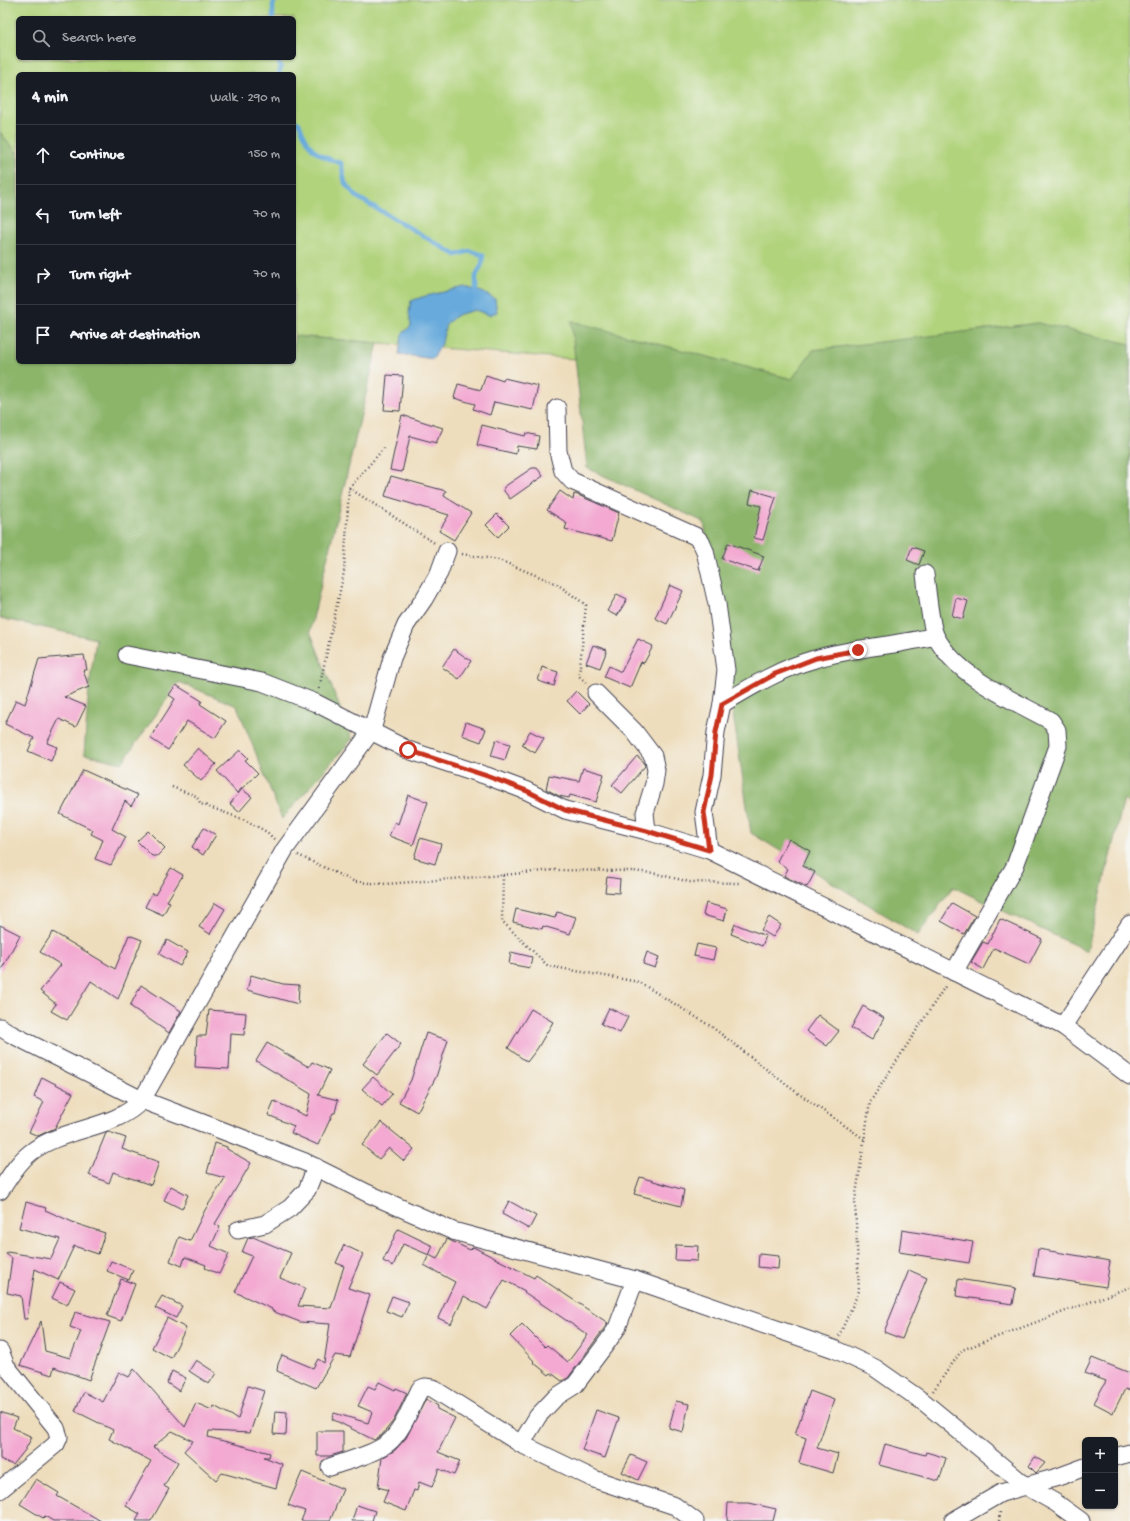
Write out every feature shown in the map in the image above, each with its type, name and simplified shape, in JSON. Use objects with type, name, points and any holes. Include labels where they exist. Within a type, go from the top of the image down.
[{"type":"street","points":[[557,408],[558,451],[563,472],[572,481],[670,523],[695,536],[701,542],[705,551],[717,604],[726,670],[722,704],[716,732],[712,775],[704,812],[709,850]]},
{"type":"street","points":[[0,1191],[15,1169],[29,1153],[57,1138],[124,1115],[142,1100],[285,849],[372,730],[397,645],[406,625],[424,599],[439,572],[447,551]]},
{"type":"street","points":[[925,574],[935,636],[952,658],[975,678],[1051,721],[1057,730],[1058,746],[1015,866],[954,972]]},
{"type":"street","points":[[722,704],[775,674],[816,658],[906,643],[935,636]]},
{"type":"street","points":[[127,655],[262,682],[316,703],[372,730],[408,750],[527,791],[565,810],[647,831],[709,850],[1063,1026],[1130,1076]]},
{"type":"street","points":[[596,693],[634,731],[654,756],[656,770],[654,784],[645,813],[647,831]]},
{"type":"street","points":[[1063,1026],[1130,924]]},
{"type":"street","points":[[0,1027],[142,1100],[316,1167],[367,1193],[453,1231],[635,1280],[834,1349],[874,1368],[925,1403],[1026,1486],[1056,1503],[1081,1521]]},
{"type":"street","points":[[238,1230],[265,1224],[290,1208],[307,1190],[316,1167]]},
{"type":"street","points":[[520,1444],[538,1416],[556,1397],[575,1385],[608,1341],[617,1328],[635,1280]]},
{"type":"street","points":[[0,1351],[6,1366],[56,1428],[58,1437],[56,1444],[0,1490]]},
{"type":"street","points":[[330,1466],[378,1449],[389,1442],[405,1420],[420,1389],[426,1387],[432,1388],[520,1444],[594,1479],[675,1506],[695,1521]]},
{"type":"street","points":[[1118,1456],[1130,1453]]},
{"type":"street","points":[[953,1521],[1002,1493],[1082,1468]]},
{"type":"path","points":[[316,703],[344,572],[349,488],[385,447]]},
{"type":"path","points":[[349,488],[447,551],[500,560],[557,584],[586,605],[579,676],[596,693]]},
{"type":"path","points":[[172,787],[196,796],[201,804],[250,823],[267,832],[285,849],[355,882],[386,884],[503,876],[554,870],[632,871],[653,873],[690,882],[746,883],[767,880]]},
{"type":"path","points":[[503,876],[502,921],[548,966],[639,982],[712,1027],[792,1089],[864,1139]]},
{"type":"path","points":[[834,1349],[859,1291],[855,1201],[870,1102],[954,972]]},
{"type":"path","points":[[925,1403],[962,1350],[1130,1288]]},
{"type":"green space","points":[[0,0],[1130,0],[1130,461],[599,361],[296,336],[296,72],[16,72],[16,152],[0,132]]},
{"type":"green space","points":[[0,132],[16,152],[16,364],[296,364],[296,336],[378,343],[310,631],[352,739],[282,819],[237,706],[179,682],[122,763],[84,754],[89,687],[96,639],[0,618]]},
{"type":"green space","points":[[571,321],[792,379],[813,350],[1038,323],[1130,344],[1130,806],[1124,799],[1087,951],[953,887],[918,935],[751,833],[704,522],[587,468]]},
{"type":"water","points":[[465,287],[482,292],[495,299],[497,312],[489,315],[475,310],[457,315],[446,324],[442,343],[433,359],[399,354],[402,334],[411,326],[409,312],[411,301]]},
{"type":"building","points":[[387,375],[403,376],[400,411],[384,410]]},
{"type":"building","points":[[486,375],[503,381],[504,378],[538,386],[533,410],[494,402],[490,415],[473,409],[475,404],[454,398],[458,384],[481,390]]},
{"type":"building","points":[[402,415],[443,428],[436,443],[410,436],[402,472],[390,470]]},
{"type":"building","points":[[482,425],[525,436],[526,433],[539,436],[537,449],[517,446],[516,454],[477,445]]},
{"type":"building","points":[[532,468],[537,468],[543,476],[510,499],[504,491],[504,487]]},
{"type":"building","points":[[391,476],[446,491],[444,496],[471,513],[454,540],[439,531],[449,515],[385,496]]},
{"type":"building","points":[[752,490],[776,497],[763,540],[754,538],[761,506],[749,503]]},
{"type":"building","points":[[560,491],[573,500],[574,494],[578,495],[619,513],[612,541],[565,529],[567,523],[547,510]]},
{"type":"building","points":[[497,514],[509,526],[498,537],[486,525]]},
{"type":"building","points":[[728,543],[764,556],[758,571],[722,559]]},
{"type":"building","points":[[912,547],[924,551],[919,565],[907,560]]},
{"type":"building","points":[[670,585],[683,591],[667,624],[655,618]]},
{"type":"building","points":[[617,594],[627,599],[617,616],[607,611]]},
{"type":"building","points":[[956,598],[968,601],[963,619],[952,616]]},
{"type":"building","points":[[638,639],[653,646],[644,663],[641,662],[630,688],[604,677],[609,666],[621,672]]},
{"type":"building","points":[[593,645],[607,650],[600,668],[586,663]]},
{"type":"building","points":[[454,649],[471,661],[459,679],[442,667]]},
{"type":"building","points":[[84,655],[87,670],[83,670],[89,687],[64,697],[86,706],[76,727],[59,719],[47,743],[57,747],[51,761],[28,751],[34,738],[5,724],[16,700],[25,704],[39,659]]},
{"type":"building","points":[[542,667],[558,672],[554,686],[538,681]]},
{"type":"building","points":[[176,685],[202,701],[200,704],[226,721],[215,738],[187,721],[168,750],[150,738],[175,699],[169,695]]},
{"type":"building","points":[[576,691],[589,704],[580,714],[567,701]]},
{"type":"building","points":[[466,722],[486,729],[481,742],[462,735]]},
{"type":"building","points":[[530,731],[544,738],[535,753],[522,745]]},
{"type":"building","points":[[496,740],[510,744],[505,760],[491,756]]},
{"type":"building","points":[[198,748],[216,764],[201,781],[183,765]]},
{"type":"building","points":[[240,750],[248,758],[245,760],[258,773],[237,793],[217,771]]},
{"type":"building","points":[[637,756],[644,762],[645,766],[622,793],[612,785]]},
{"type":"building","points":[[583,768],[604,774],[596,802],[570,795],[569,798],[559,796],[546,789],[549,775],[579,781]]},
{"type":"building","points":[[83,770],[138,795],[131,806],[125,801],[112,829],[126,837],[111,865],[95,859],[103,840],[91,834],[93,830],[60,814]]},
{"type":"building","points":[[242,789],[252,797],[239,812],[230,804]]},
{"type":"building","points":[[408,795],[428,802],[413,845],[389,836],[395,822],[398,824]]},
{"type":"building","points":[[204,828],[216,835],[203,855],[192,847]]},
{"type":"building","points":[[148,831],[165,848],[157,856],[152,856],[137,841]]},
{"type":"building","points":[[420,838],[441,844],[435,864],[414,858]]},
{"type":"building","points":[[789,839],[810,851],[803,866],[815,872],[807,887],[784,876],[788,869],[777,861]]},
{"type":"building","points":[[171,868],[183,875],[167,901],[170,902],[163,915],[145,907],[152,893],[155,895]]},
{"type":"building","points":[[607,877],[620,879],[619,893],[605,892]]},
{"type":"building","points":[[215,903],[225,909],[210,934],[199,927]]},
{"type":"building","points":[[706,903],[727,909],[724,921],[703,915]]},
{"type":"building","points":[[952,903],[975,916],[964,934],[941,921]]},
{"type":"building","points":[[516,909],[555,918],[557,912],[576,917],[570,934],[543,926],[542,929],[513,922]]},
{"type":"building","points":[[769,917],[781,925],[773,937],[761,930]]},
{"type":"building","points":[[1000,919],[1042,939],[1029,964],[994,948],[983,969],[971,962],[983,942],[988,944]]},
{"type":"building","points":[[735,924],[766,936],[762,946],[731,934]]},
{"type":"building","points":[[0,925],[20,935],[0,972]]},
{"type":"building","points":[[53,932],[115,969],[129,935],[142,940],[118,999],[91,981],[67,1020],[51,1011],[56,1004],[40,991],[61,965],[40,952]]},
{"type":"building","points":[[167,940],[188,952],[180,966],[159,954]]},
{"type":"building","points":[[697,944],[716,948],[713,960],[694,956]]},
{"type":"building","points":[[511,952],[532,957],[530,968],[509,964]]},
{"type":"building","points":[[647,952],[659,957],[655,968],[643,964]]},
{"type":"building","points":[[251,975],[283,984],[299,985],[298,1004],[247,990]]},
{"type":"building","points":[[141,985],[181,1011],[169,1033],[130,1006]]},
{"type":"building","points":[[863,1006],[884,1018],[872,1040],[851,1028]]},
{"type":"building","points":[[609,1008],[628,1017],[620,1033],[601,1024]]},
{"type":"building","points":[[531,1009],[553,1022],[537,1049],[527,1062],[508,1048]]},
{"type":"building","points":[[209,1010],[246,1013],[244,1035],[231,1034],[229,1069],[195,1067],[197,1036],[206,1036]]},
{"type":"building","points":[[818,1015],[839,1031],[827,1046],[806,1031]]},
{"type":"building","points":[[387,1033],[401,1044],[377,1075],[363,1064]]},
{"type":"building","points":[[426,1033],[448,1040],[436,1077],[417,1112],[399,1102],[411,1080]]},
{"type":"building","points":[[267,1043],[309,1067],[312,1062],[330,1070],[318,1095],[338,1100],[335,1113],[333,1113],[318,1145],[291,1133],[294,1126],[268,1115],[274,1101],[306,1116],[311,1094],[256,1061]]},
{"type":"building","points":[[42,1077],[73,1093],[55,1128],[38,1136],[29,1132],[44,1102],[34,1097]]},
{"type":"building","points":[[373,1077],[392,1094],[382,1106],[362,1089]]},
{"type":"building","points":[[381,1122],[414,1149],[404,1161],[389,1148],[379,1159],[362,1145]]},
{"type":"building","points":[[109,1132],[126,1138],[122,1149],[159,1162],[151,1185],[113,1172],[109,1183],[89,1175],[106,1133]]},
{"type":"building","points":[[215,1143],[227,1147],[227,1149],[251,1163],[215,1224],[220,1227],[211,1246],[229,1254],[219,1274],[205,1268],[206,1265],[185,1257],[182,1266],[170,1261],[179,1237],[190,1241],[205,1210],[225,1178],[207,1173]]},
{"type":"building","points":[[640,1177],[684,1190],[681,1206],[634,1194]]},
{"type":"building","points":[[171,1186],[188,1195],[182,1209],[164,1200]]},
{"type":"building","points":[[509,1201],[536,1216],[529,1229],[502,1214]]},
{"type":"building","points":[[26,1202],[46,1208],[45,1210],[77,1224],[105,1233],[98,1254],[74,1246],[58,1280],[35,1269],[27,1319],[24,1319],[21,1296],[7,1293],[12,1258],[6,1254],[7,1252],[51,1259],[60,1239],[19,1228]]},
{"type":"building","points":[[398,1229],[433,1246],[429,1255],[403,1244],[393,1266],[383,1261]]},
{"type":"building","points":[[902,1230],[973,1242],[969,1263],[899,1252]]},
{"type":"building","points":[[253,1237],[291,1253],[280,1278],[305,1288],[298,1306],[331,1308],[344,1266],[336,1263],[344,1245],[363,1254],[348,1288],[370,1295],[350,1357],[335,1355],[316,1388],[277,1371],[278,1364],[282,1355],[313,1368],[318,1359],[324,1363],[330,1324],[300,1322],[272,1311],[272,1309],[235,1292],[252,1256],[242,1252],[248,1238]]},
{"type":"building","points":[[447,1239],[470,1250],[473,1247],[534,1278],[536,1275],[608,1323],[568,1378],[562,1381],[551,1373],[549,1375],[533,1362],[534,1361],[510,1336],[522,1324],[545,1347],[547,1345],[568,1362],[588,1335],[524,1292],[525,1291],[504,1280],[487,1309],[464,1296],[451,1324],[438,1318],[455,1282],[424,1265],[429,1255],[437,1259]]},
{"type":"building","points":[[676,1245],[698,1246],[697,1261],[675,1260]]},
{"type":"building","points":[[1038,1249],[1110,1261],[1106,1287],[1034,1276]]},
{"type":"building","points":[[759,1254],[779,1256],[778,1269],[758,1267]]},
{"type":"building","points":[[111,1261],[133,1270],[129,1280],[107,1271]]},
{"type":"building","points":[[909,1270],[927,1278],[902,1339],[884,1332]]},
{"type":"building","points":[[121,1279],[135,1284],[121,1321],[107,1316]]},
{"type":"building","points":[[958,1279],[1016,1288],[1013,1304],[956,1296]]},
{"type":"building","points":[[60,1282],[75,1289],[67,1305],[52,1298]]},
{"type":"building","points":[[162,1296],[182,1306],[176,1318],[155,1308]]},
{"type":"building","points":[[392,1296],[409,1302],[402,1317],[386,1311]]},
{"type":"building","points":[[75,1312],[110,1322],[89,1380],[54,1367],[52,1375],[20,1365],[41,1321],[45,1351],[70,1358],[81,1331],[70,1327]]},
{"type":"building","points":[[167,1318],[186,1328],[171,1358],[152,1348]]},
{"type":"building","points":[[1092,1358],[1130,1373],[1130,1391],[1125,1389],[1113,1413],[1094,1403],[1106,1381],[1085,1373]]},
{"type":"building","points":[[196,1360],[216,1373],[209,1384],[189,1371]]},
{"type":"building","points":[[134,1369],[185,1427],[196,1403],[212,1410],[214,1406],[238,1419],[248,1386],[264,1391],[250,1433],[209,1431],[208,1437],[270,1453],[269,1457],[264,1457],[282,1464],[276,1488],[222,1473],[216,1480],[184,1451],[193,1441],[172,1431],[153,1447],[178,1462],[164,1486],[169,1489],[151,1521],[136,1521],[140,1514],[126,1506],[151,1461],[109,1439],[113,1430],[75,1411],[84,1392],[103,1402],[119,1372],[129,1377]]},
{"type":"building","points":[[172,1371],[186,1378],[179,1391],[167,1383]]},
{"type":"building","points":[[379,1382],[395,1390],[396,1388],[407,1393],[394,1420],[382,1435],[374,1440],[332,1419],[334,1413],[368,1423],[372,1412],[358,1406],[368,1386],[375,1389]]},
{"type":"building","points":[[810,1391],[834,1400],[817,1448],[838,1454],[833,1473],[799,1463],[806,1438],[795,1434]]},
{"type":"building","points":[[426,1399],[438,1406],[437,1409],[455,1418],[438,1452],[460,1461],[454,1475],[439,1469],[432,1487],[419,1482],[417,1491],[414,1490],[406,1511],[383,1502],[388,1490],[378,1487],[382,1458],[395,1450],[406,1438]]},
{"type":"building","points":[[676,1401],[689,1404],[683,1432],[669,1428]]},
{"type":"building","points":[[596,1410],[619,1418],[605,1458],[582,1450]]},
{"type":"building","points":[[275,1411],[287,1412],[286,1435],[273,1434]]},
{"type":"building","points":[[0,1412],[17,1418],[13,1428],[32,1437],[25,1450],[13,1465],[0,1459]]},
{"type":"building","points":[[317,1431],[343,1431],[343,1452],[330,1456],[317,1456]]},
{"type":"building","points":[[885,1444],[925,1455],[926,1452],[946,1458],[939,1481],[879,1465]]},
{"type":"building","points":[[631,1455],[647,1462],[638,1480],[622,1472]]},
{"type":"building","points":[[1035,1457],[1045,1463],[1036,1473],[1029,1466]]},
{"type":"building","points":[[302,1472],[343,1489],[330,1521],[301,1521],[305,1511],[288,1505]]},
{"type":"building","points":[[36,1479],[59,1493],[57,1496],[101,1521],[53,1521],[45,1516],[43,1518],[20,1504]]},
{"type":"building","points":[[728,1503],[749,1503],[776,1509],[773,1521],[727,1521]]},
{"type":"building","points":[[357,1505],[375,1511],[372,1521],[352,1521]]},
{"type":"waterway","points":[[273,16],[273,4],[276,0]]},
{"type":"waterway","points":[[277,60],[281,67],[280,72]]},
{"type":"waterway","points":[[296,122],[299,123],[306,139],[318,154],[341,163],[345,183],[357,197],[456,255],[470,251],[483,255],[482,264],[476,276],[476,290]]},
{"type":"route","points":[[408,750],[527,791],[565,810],[601,818],[709,850],[704,812],[712,775],[716,732],[722,704],[775,674],[816,658],[858,650]]}]
